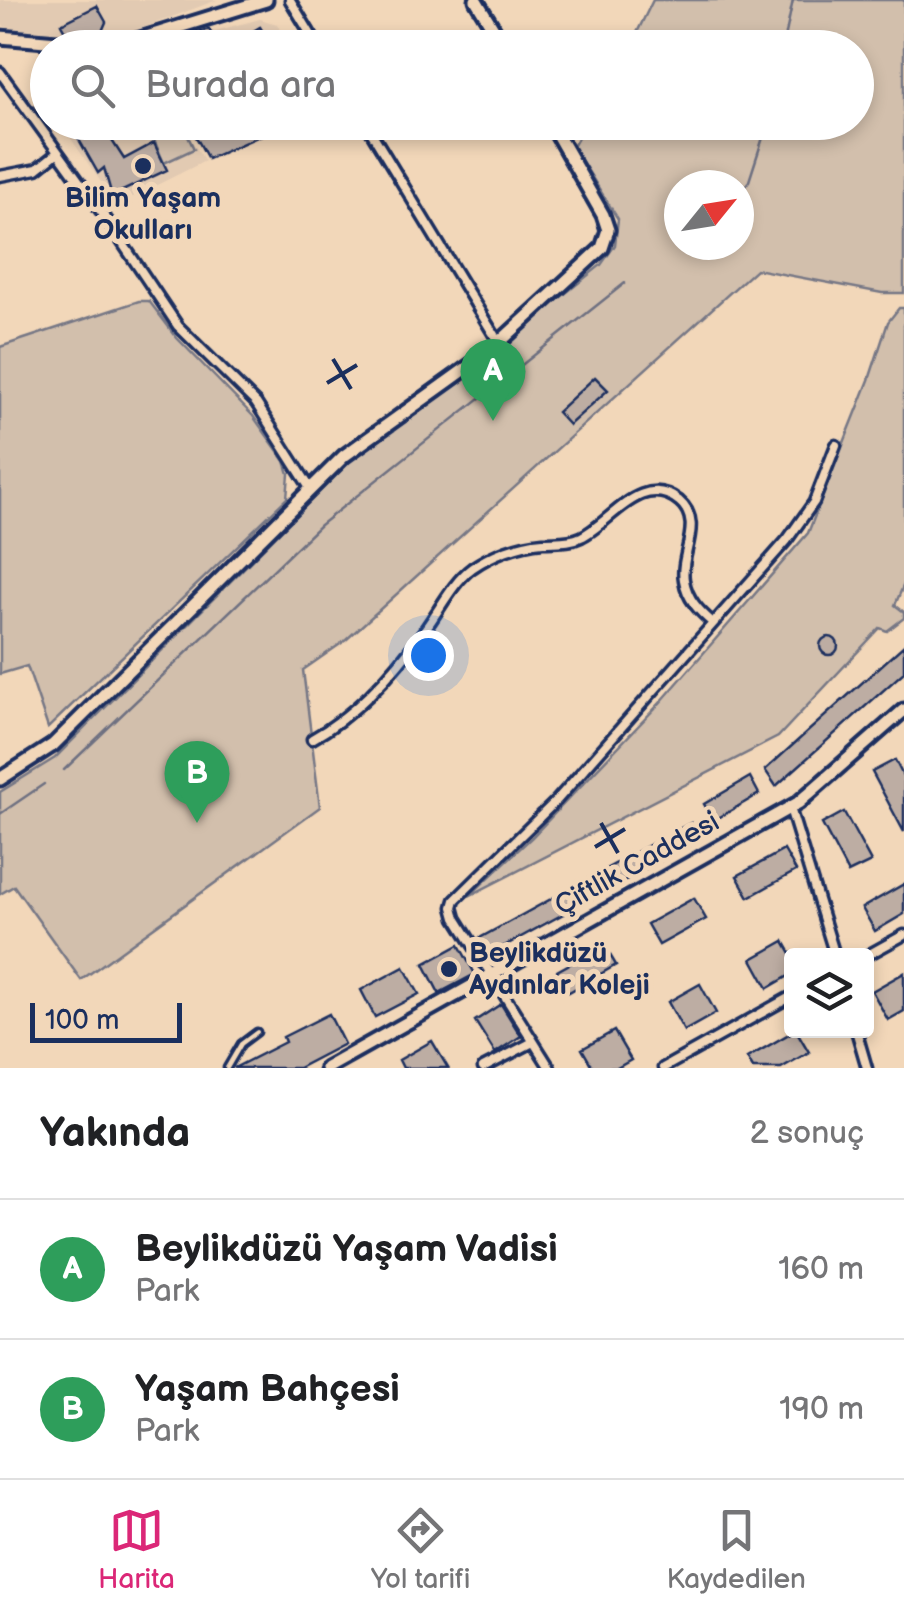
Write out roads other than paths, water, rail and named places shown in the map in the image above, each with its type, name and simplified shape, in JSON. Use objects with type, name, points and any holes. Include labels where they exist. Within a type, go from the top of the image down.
[{"type":"street","points":[[169,30],[266,0]]},
{"type":"street","points":[[290,0],[308,30]]},
{"type":"street","points":[[476,0],[494,30]]},
{"type":"street","points":[[0,37],[30,40]]},
{"type":"street","points":[[0,72],[30,115]]},
{"type":"street","points":[[48,140],[105,216],[178,326],[256,403],[310,488]]},
{"type":"street","points":[[375,140],[499,343]]},
{"type":"street","points":[[0,779],[54,745],[344,456],[499,343],[593,258],[607,240],[603,215],[560,140]]},
{"type":"street","points":[[0,176],[37,169],[57,153]]},
{"type":"street","points":[[550,1068],[456,918],[455,900],[556,801],[787,540],[814,502],[836,445]]},
{"type":"street","points":[[312,739],[334,727],[394,669],[468,571],[504,552],[538,542],[581,537],[642,493],[676,499],[686,510],[692,522],[682,577],[697,610],[712,623]]},
{"type":"street","name":"Çiftlik Caddesi","points":[[326,1068],[790,808],[829,780],[904,710]]},
{"type":"street","points":[[790,808],[833,948]]},
{"type":"street","points":[[874,952],[904,935]]},
{"type":"street","points":[[662,1068],[784,1000]]},
{"type":"street","points":[[858,1038],[867,1068]]},
{"type":"street","points":[[483,1068],[533,1042]]},
{"type":"lane","points":[[227,1068],[241,1044],[257,1032]]},
{"type":"waterway","points":[[787,30],[793,0]]},
{"type":"waterway","points":[[753,170],[762,140]]},
{"type":"waterway","points":[[64,770],[320,525],[625,283]]},
{"type":"waterway","points":[[0,814],[44,784]]},
{"type":"place","name":"Bilim Yaşam Okulları","points":[[143,166]]},
{"type":"place","name":"Beylikdüzü Yaşam Vadisi","points":[[493,421]]},
{"type":"place","name":"Yaşam Bahçesi","points":[[197,823]]},
{"type":"place","name":"Beylikdüzü Aydınlar Koleji","points":[[449,969]]}]
